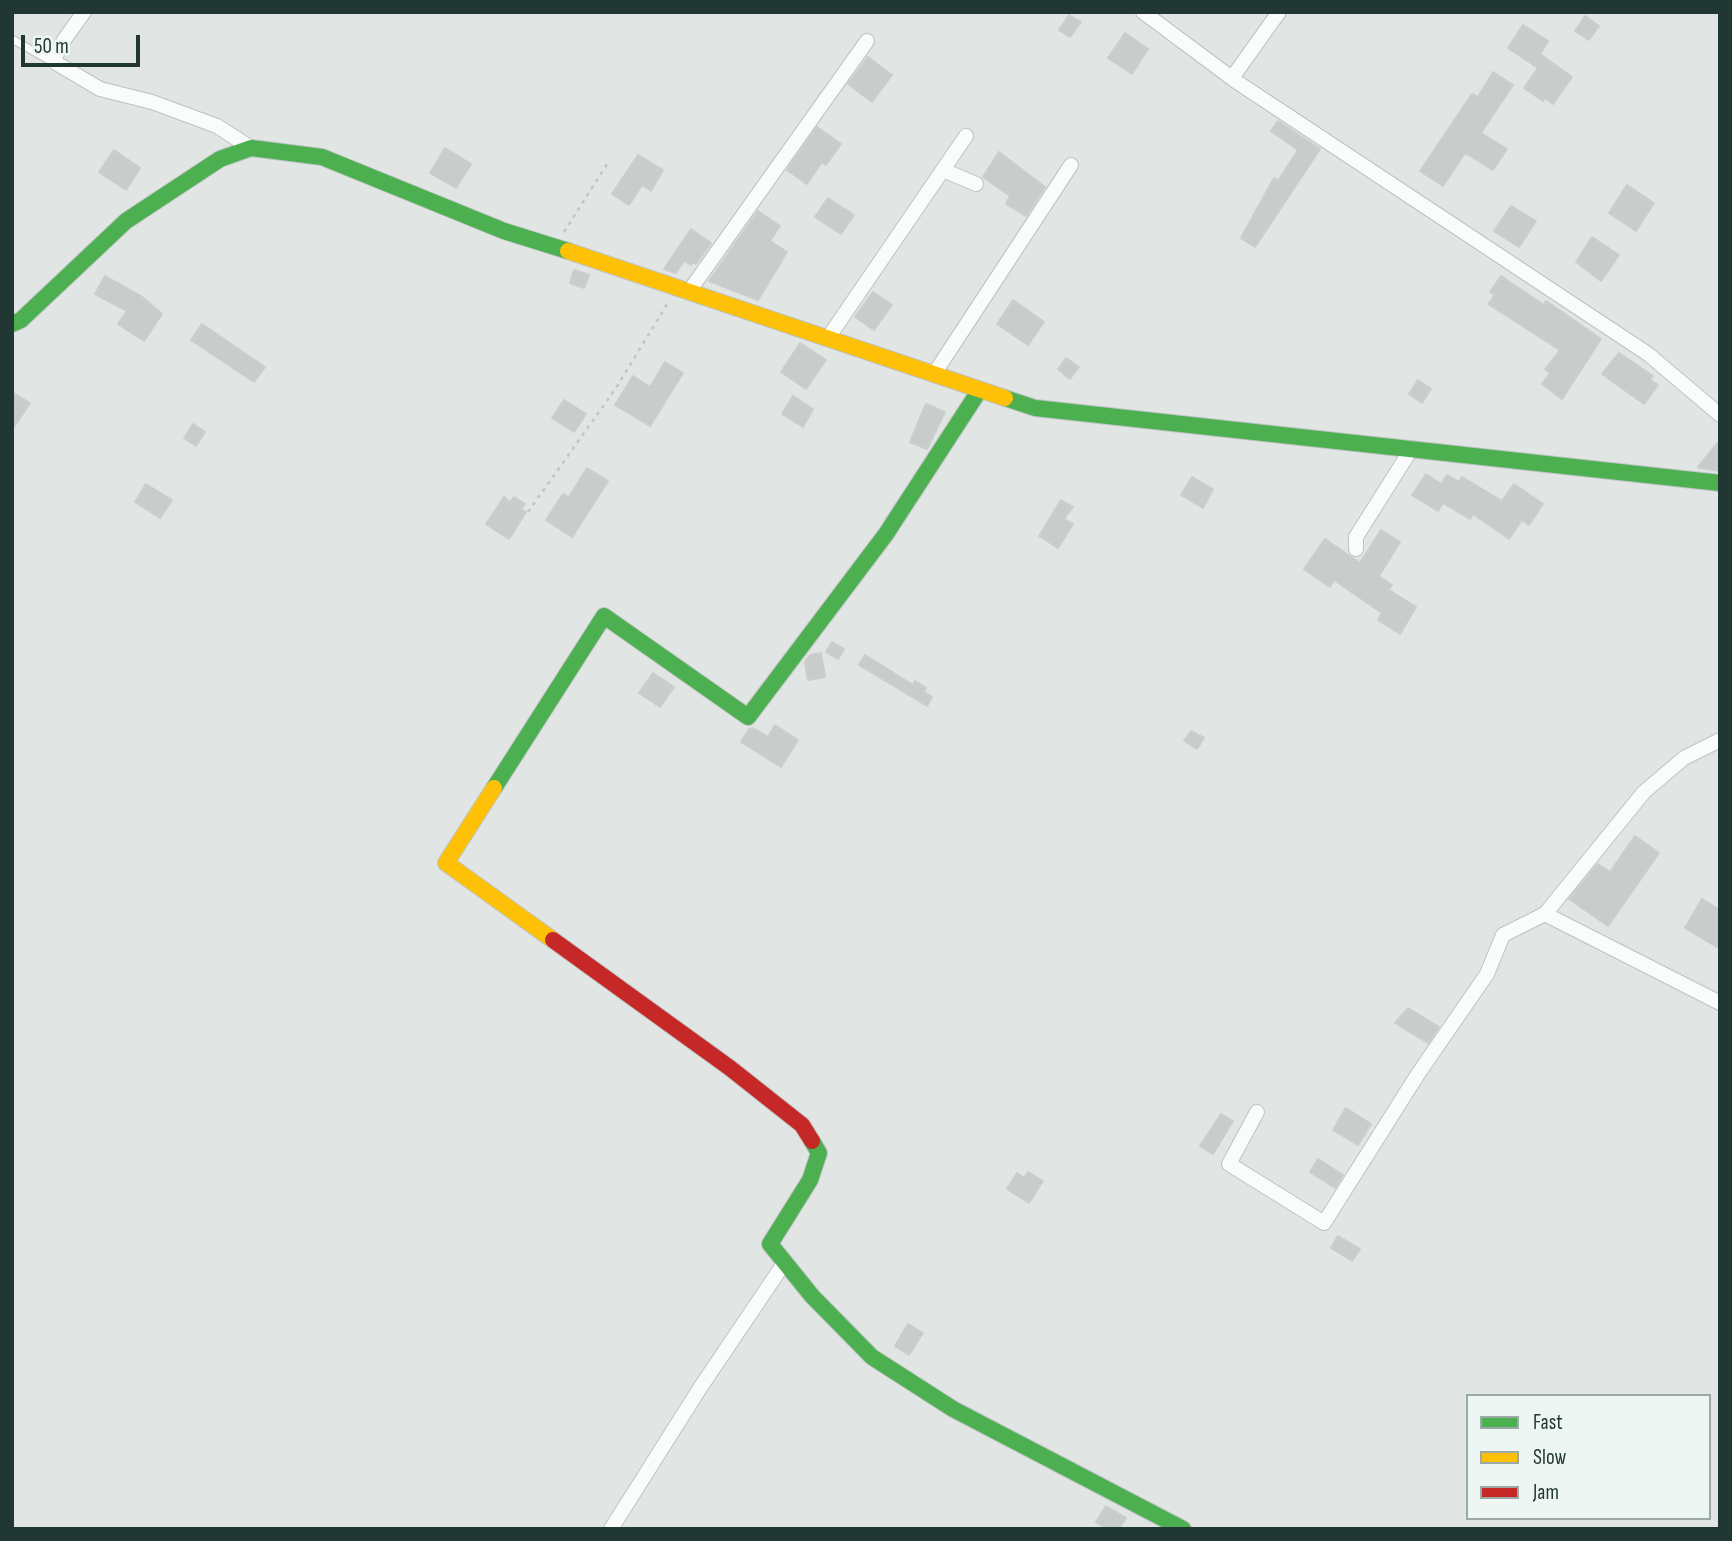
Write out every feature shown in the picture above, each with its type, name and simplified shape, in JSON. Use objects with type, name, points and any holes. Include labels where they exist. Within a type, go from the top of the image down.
[{"type":"street","points":[[84,12],[64,40],[54,59],[56,63],[100,89],[152,102],[217,126],[251,148]]},
{"type":"street","points":[[1143,12],[1232,78],[1647,354],[1720,415]]},
{"type":"street","points":[[1232,78],[1279,12]]},
{"type":"street","points":[[684,288],[867,41]]},
{"type":"street","points":[[828,338],[967,136]]},
{"type":"street","points":[[12,324],[21,320],[126,220],[220,159],[251,148],[270,148],[322,158],[504,231],[684,288],[1035,408],[1720,483]]},
{"type":"street","points":[[934,374],[1071,164]]},
{"type":"street","points":[[943,170],[976,184]]},
{"type":"street","points":[[979,391],[886,534],[748,717],[604,616],[446,863],[730,1068],[802,1125],[819,1153],[810,1180],[770,1244],[812,1296],[872,1357],[953,1409],[1183,1529]]},
{"type":"street","points":[[1356,550],[1356,537],[1412,448]]},
{"type":"street","points":[[1256,1112],[1229,1164],[1324,1223],[1418,1074],[1487,974],[1503,935],[1545,914],[1644,792],[1684,758],[1720,740]]},
{"type":"street","points":[[1545,914],[1720,1003]]},
{"type":"street","points":[[611,1529],[700,1388],[785,1262]]},
{"type":"lane","points":[[12,39],[56,63]]},
{"type":"path","points":[[555,247],[609,161]]},
{"type":"path","points":[[527,512],[684,288]]},
{"type":"building","points":[[1069,15],[1081,22],[1070,37],[1059,30]]},
{"type":"building","points":[[1585,16],[1599,26],[1589,40],[1575,31]]},
{"type":"building","points":[[1523,25],[1548,41],[1540,54],[1572,77],[1553,104],[1545,98],[1543,101],[1524,88],[1538,68],[1508,48]]},
{"type":"building","points":[[1125,33],[1148,49],[1132,74],[1108,58]]},
{"type":"building","points":[[868,57],[892,75],[872,102],[848,84]]},
{"type":"building","points":[[1493,72],[1513,85],[1481,133],[1507,149],[1493,170],[1465,153],[1443,186],[1420,171],[1472,94],[1478,97]]},
{"type":"building","points":[[1278,121],[1320,149],[1255,247],[1241,238],[1274,178],[1278,181],[1298,150],[1271,131]]},
{"type":"building","points":[[817,127],[841,144],[826,165],[822,162],[807,184],[787,170]]},
{"type":"building","points":[[445,148],[471,164],[456,188],[430,173]]},
{"type":"building","points":[[114,150],[140,168],[126,190],[99,172]]},
{"type":"building","points":[[999,152],[1045,187],[1026,216],[1006,204],[1010,196],[983,177]]},
{"type":"building","points":[[638,155],[663,170],[651,191],[642,185],[629,205],[612,194]]},
{"type":"building","points":[[1627,185],[1654,203],[1636,231],[1609,213]]},
{"type":"building","points":[[828,198],[854,215],[841,234],[815,217]]},
{"type":"building","points":[[1511,206],[1536,221],[1519,247],[1494,231]]},
{"type":"building","points":[[758,211],[780,226],[770,241],[787,252],[758,300],[709,281]]},
{"type":"building","points":[[691,229],[711,243],[696,264],[693,262],[691,265],[684,261],[676,273],[664,269]]},
{"type":"building","points":[[1592,237],[1619,255],[1601,281],[1576,262]]},
{"type":"building","points":[[574,270],[589,275],[584,288],[570,283]]},
{"type":"building","points":[[105,276],[141,296],[162,314],[144,341],[118,324],[127,311],[95,294]]},
{"type":"building","points":[[1501,276],[1544,305],[1546,301],[1601,339],[1562,399],[1542,384],[1550,373],[1545,369],[1560,350],[1488,304],[1495,295],[1490,292]]},
{"type":"building","points":[[873,292],[892,305],[874,330],[855,317]]},
{"type":"building","points":[[1013,300],[1044,322],[1028,345],[997,324]]},
{"type":"building","points":[[202,324],[265,367],[254,382],[191,340]]},
{"type":"building","points":[[800,343],[826,360],[806,389],[781,372]]},
{"type":"building","points":[[1619,353],[1653,376],[1650,380],[1658,385],[1644,404],[1602,374]]},
{"type":"building","points":[[1066,358],[1079,367],[1070,379],[1058,369]]},
{"type":"building","points":[[665,362],[683,373],[650,426],[615,405],[633,376],[650,387]]},
{"type":"building","points":[[1418,380],[1431,389],[1422,403],[1409,394]]},
{"type":"building","points":[[12,392],[30,403],[12,430]]},
{"type":"building","points":[[793,396],[813,409],[803,427],[782,414]]},
{"type":"building","points":[[564,400],[586,414],[574,432],[552,418]]},
{"type":"building","points":[[926,404],[945,412],[927,449],[910,442]]},
{"type":"building","points":[[193,424],[205,432],[196,446],[184,438]]},
{"type":"building","points":[[1720,440],[1720,471],[1698,467]]},
{"type":"building","points":[[587,468],[608,481],[572,537],[546,520],[563,494],[569,497]]},
{"type":"building","points":[[1426,474],[1441,484],[1447,475],[1459,482],[1462,477],[1502,501],[1514,484],[1543,504],[1529,525],[1522,520],[1509,539],[1473,514],[1470,519],[1443,503],[1438,511],[1412,495]]},
{"type":"building","points":[[1192,477],[1213,489],[1203,508],[1181,495]]},
{"type":"building","points":[[146,484],[172,500],[160,518],[135,502]]},
{"type":"building","points":[[504,497],[510,502],[514,497],[525,504],[521,509],[526,512],[509,539],[486,524]]},
{"type":"building","points":[[1061,500],[1073,507],[1064,519],[1073,524],[1058,548],[1039,536]]},
{"type":"building","points":[[1381,530],[1400,542],[1379,576],[1392,585],[1389,590],[1416,607],[1400,634],[1378,620],[1382,613],[1334,580],[1330,587],[1304,569],[1325,539],[1360,563]]},
{"type":"building","points":[[832,642],[844,649],[838,659],[826,652]]},
{"type":"building","points":[[821,653],[825,677],[808,680],[805,662],[810,655]]},
{"type":"building","points":[[865,655],[913,685],[915,681],[926,688],[924,692],[932,697],[927,706],[859,665]]},
{"type":"building","points":[[653,673],[674,687],[660,707],[639,693]]},
{"type":"building","points":[[775,725],[798,740],[781,767],[741,742],[749,729],[753,728],[768,737]]},
{"type":"building","points":[[1191,731],[1204,738],[1197,749],[1184,741]]},
{"type":"building","points":[[1635,836],[1659,853],[1608,926],[1569,899],[1598,864],[1610,872]]},
{"type":"building","points":[[1702,899],[1720,910],[1720,949],[1685,928]]},
{"type":"building","points":[[1408,1008],[1439,1027],[1428,1043],[1395,1023]]},
{"type":"building","points":[[1346,1108],[1371,1124],[1358,1145],[1333,1130]]},
{"type":"building","points":[[1221,1114],[1233,1121],[1213,1154],[1200,1146]]},
{"type":"building","points":[[1318,1159],[1343,1175],[1335,1188],[1310,1172]]},
{"type":"building","points":[[1028,1172],[1043,1181],[1029,1203],[1007,1189],[1017,1173],[1024,1178]]},
{"type":"building","points":[[1338,1236],[1360,1249],[1352,1261],[1331,1248]]},
{"type":"building","points":[[908,1324],[923,1333],[909,1355],[895,1346]]},
{"type":"building","points":[[1106,1506],[1126,1518],[1119,1529],[1107,1529],[1096,1522]]},
{"type":"traffic: fast","points":[[12,324],[21,320],[126,221],[220,159],[251,148],[322,157],[504,231],[568,251]]},
{"type":"traffic: fast","points":[[494,788],[604,616],[748,717],[886,534],[979,391]]},
{"type":"traffic: fast","points":[[1005,398],[1035,408],[1720,483]]},
{"type":"traffic: fast","points":[[812,1141],[819,1153],[810,1180],[770,1244],[812,1296],[872,1357],[953,1409],[1183,1529]]},
{"type":"traffic: slow","points":[[568,251],[1005,398]]},
{"type":"traffic: slow","points":[[494,788],[446,863],[553,940]]},
{"type":"traffic: jam","points":[[553,940],[730,1068],[802,1125],[812,1141]]}]
